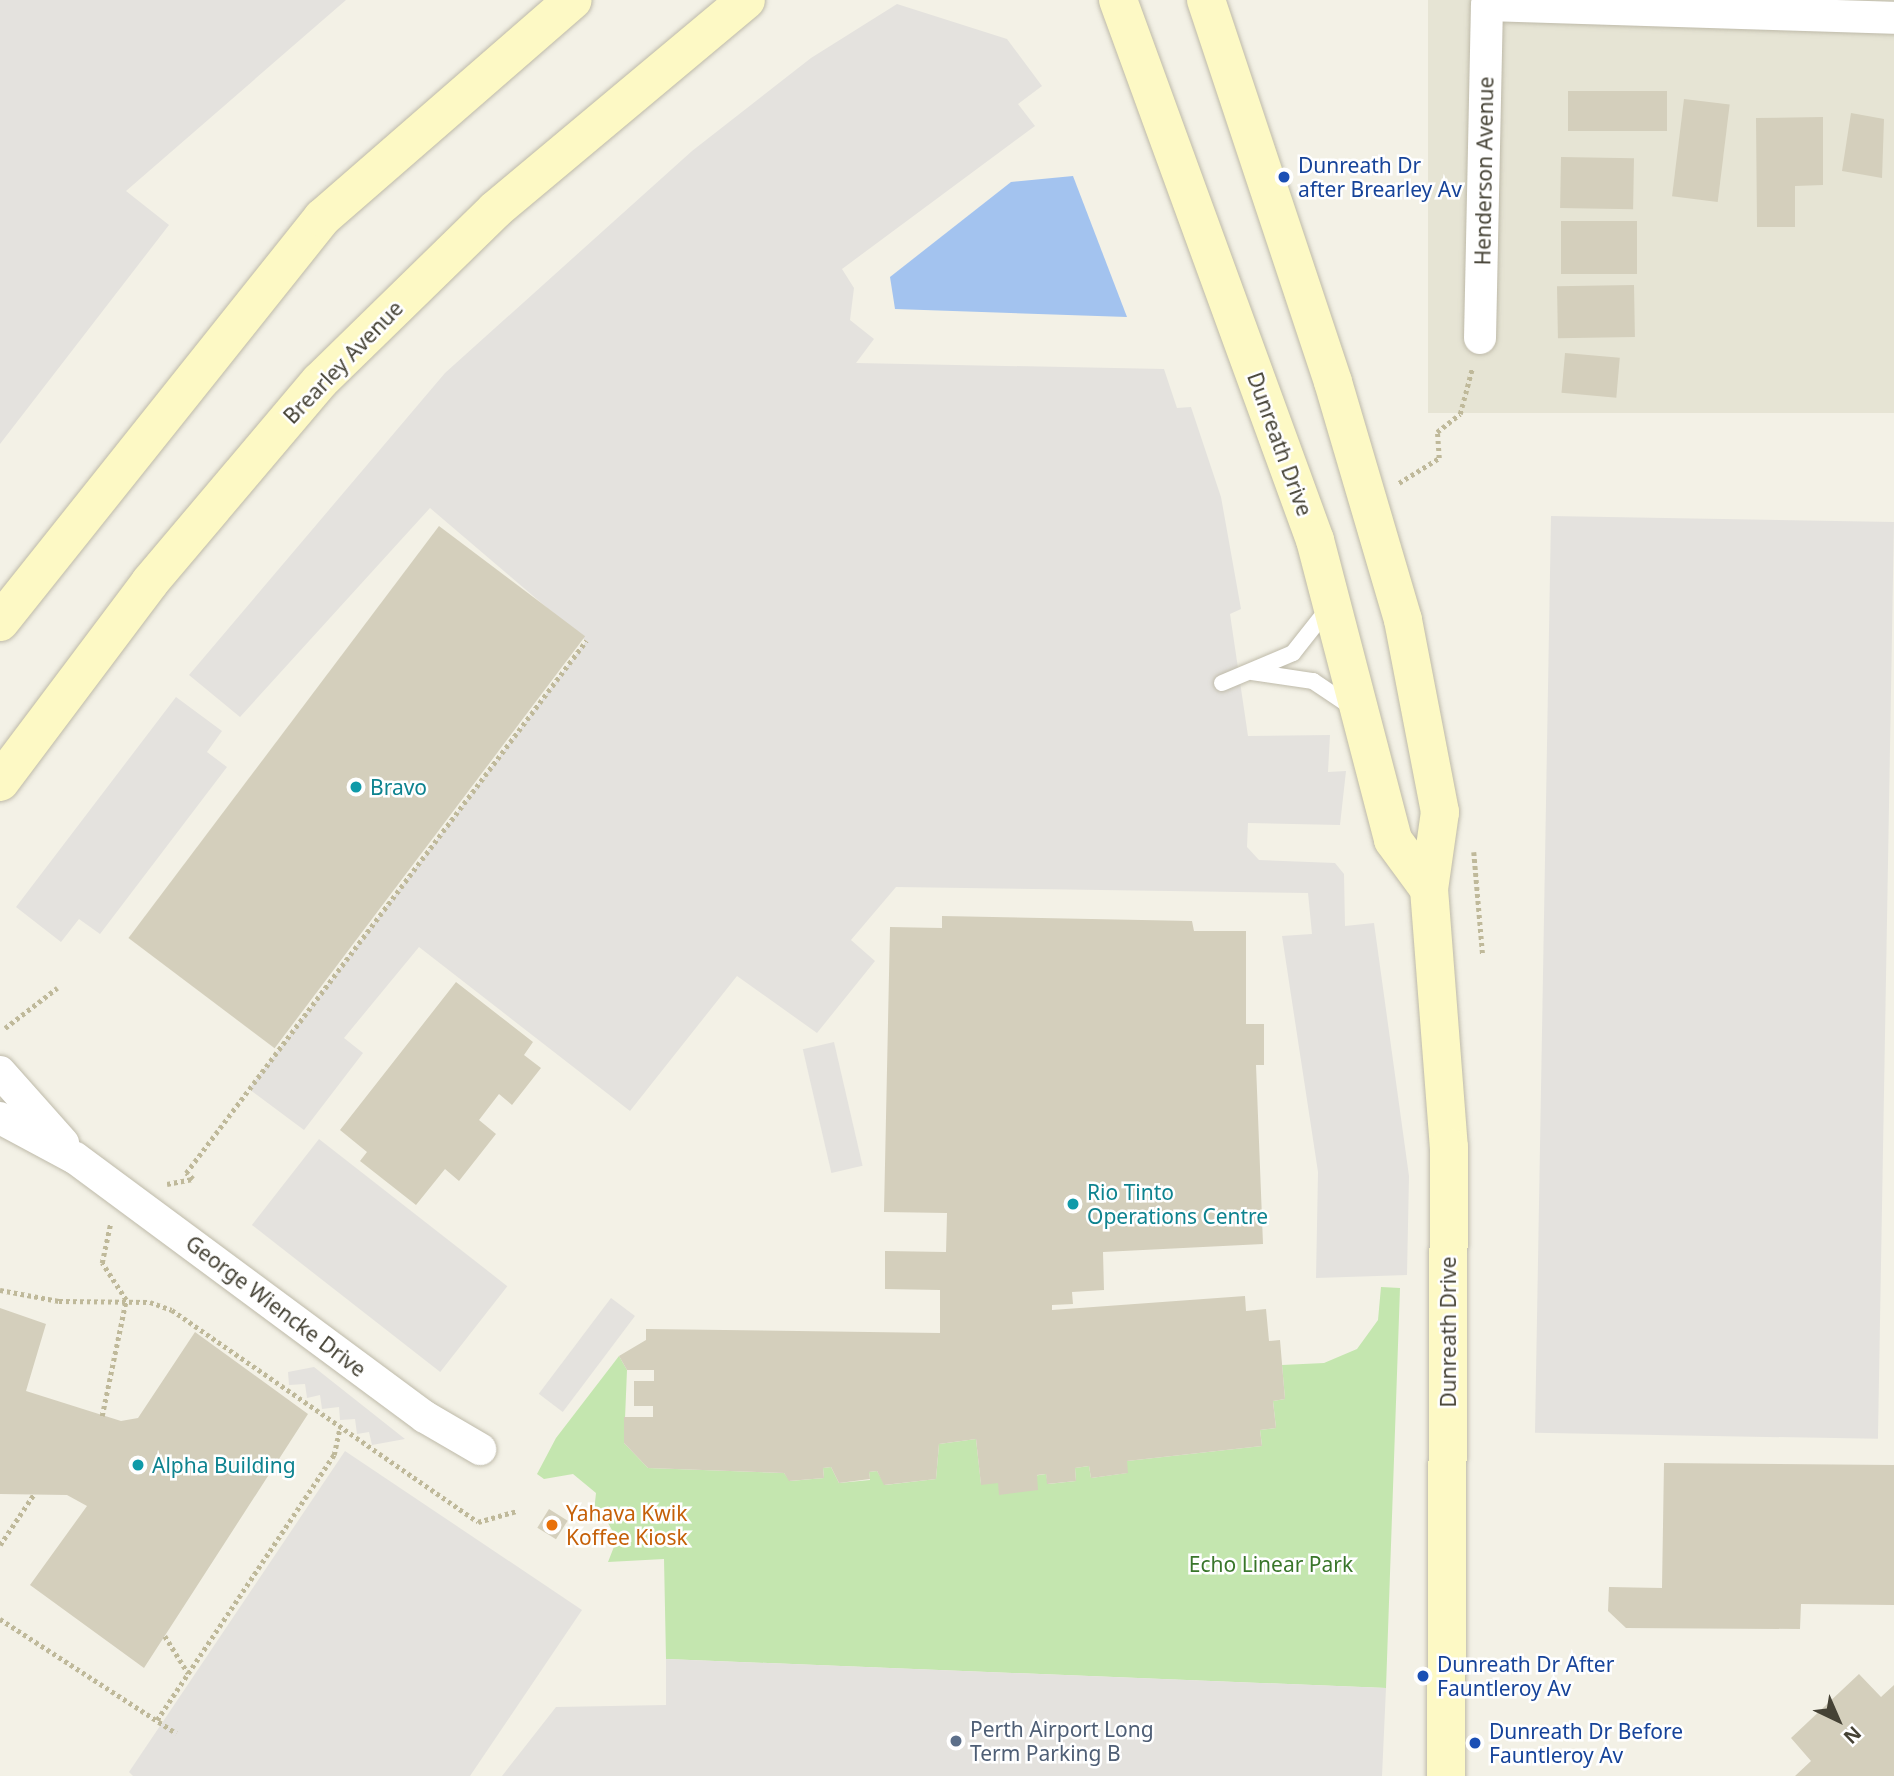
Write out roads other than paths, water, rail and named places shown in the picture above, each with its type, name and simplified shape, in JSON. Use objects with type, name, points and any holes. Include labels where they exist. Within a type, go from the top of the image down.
[{"type":"main road","points":[[0,622],[322,218],[573,0]]},
{"type":"main road","name":"Brearley Avenue","points":[[0,782],[150,582],[320,381],[495,210],[746,0]]},
{"type":"main road","name":"Dunreath Drive","points":[[1118,0],[1200,213],[1330,598],[1366,723],[1393,840],[1429,889]]},
{"type":"main road","name":"Dunreath Drive","points":[[1206,0],[1325,357],[1403,620],[1440,812],[1429,889],[1449,1147],[1446,1776]]},
{"type":"street","name":"Henderson Avenue","points":[[1480,338],[1487,5],[1894,18]]},
{"type":"street","name":"George Wiencke Drive","points":[[0,1072],[75,1158]]},
{"type":"street","name":"George Wiencke Drive","points":[[0,1118],[75,1158],[425,1417],[480,1449]]},
{"type":"lane","points":[[1222,684],[1293,653],[1317,628],[1330,598]]},
{"type":"lane","points":[[1248,672],[1312,681],[1366,723]]},
{"type":"water","points":[[1073,176],[1127,317],[895,309],[890,277],[1011,182]]},
{"type":"place","name":"Dunreath Dr after Brearley Av","points":[[1284,177]]},
{"type":"place","name":"Bravo","points":[[356,787]]},
{"type":"place","name":"Rio Tinto Operations Centre","points":[[1073,1204]]},
{"type":"place","name":"Alpha Building","points":[[138,1465]]},
{"type":"place","name":"Yahava Kwik Koffee Kiosk","points":[[552,1525]]},
{"type":"place","name":"Dunreath Dr After Fauntleroy Av","points":[[1423,1676]]},
{"type":"place","name":"Perth Airport Long Term Parking B","points":[[956,1741]]},
{"type":"place","name":"Dunreath Dr Before Fauntleroy Av","points":[[1475,1743]]},
{"type":"park label","name":"Echo Linear Park","points":[[1271,1564]]}]
